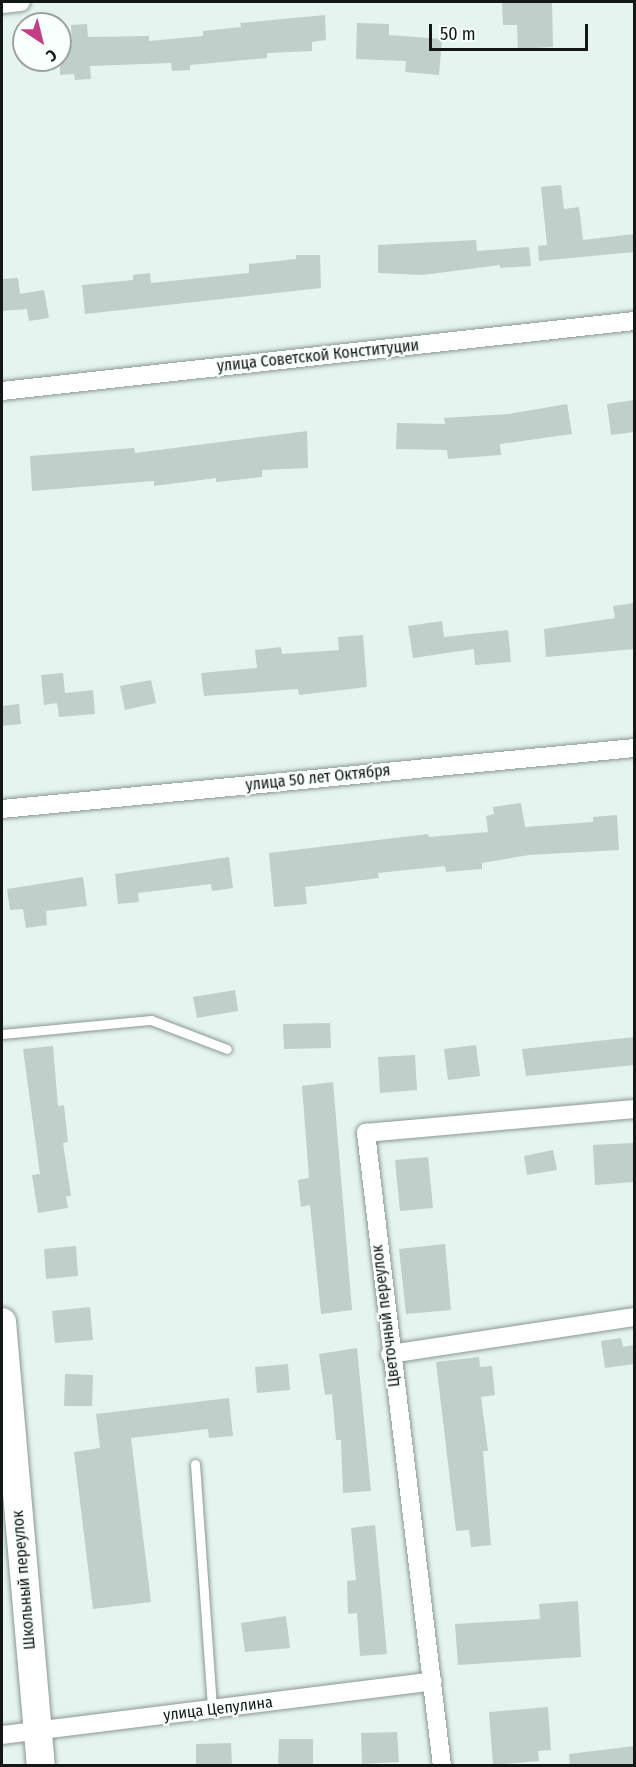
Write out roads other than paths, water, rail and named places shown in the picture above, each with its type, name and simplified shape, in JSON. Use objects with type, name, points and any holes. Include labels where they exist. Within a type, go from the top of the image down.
[{"type":"main road","name":"Школьный переулок","points":[[2,1322],[41,1766]]},
{"type":"street","points":[[2,4],[21,2]]},
{"type":"street","name":"улица Советской Конституции","points":[[2,391],[634,321]]},
{"type":"street","name":"улица 50 лет Октября","points":[[2,809],[634,748]]},
{"type":"street","name":"Цветочный переулок","points":[[442,1766],[434,1681],[390,1354],[366,1133],[634,1109]]},
{"type":"street","points":[[390,1354],[634,1317]]},
{"type":"street","name":"улица Цепулина","points":[[2,1735],[434,1681]]},
{"type":"lane","points":[[2,1034],[151,1020],[226,1049]]},
{"type":"lane","points":[[195,1464],[212,1709]]}]
